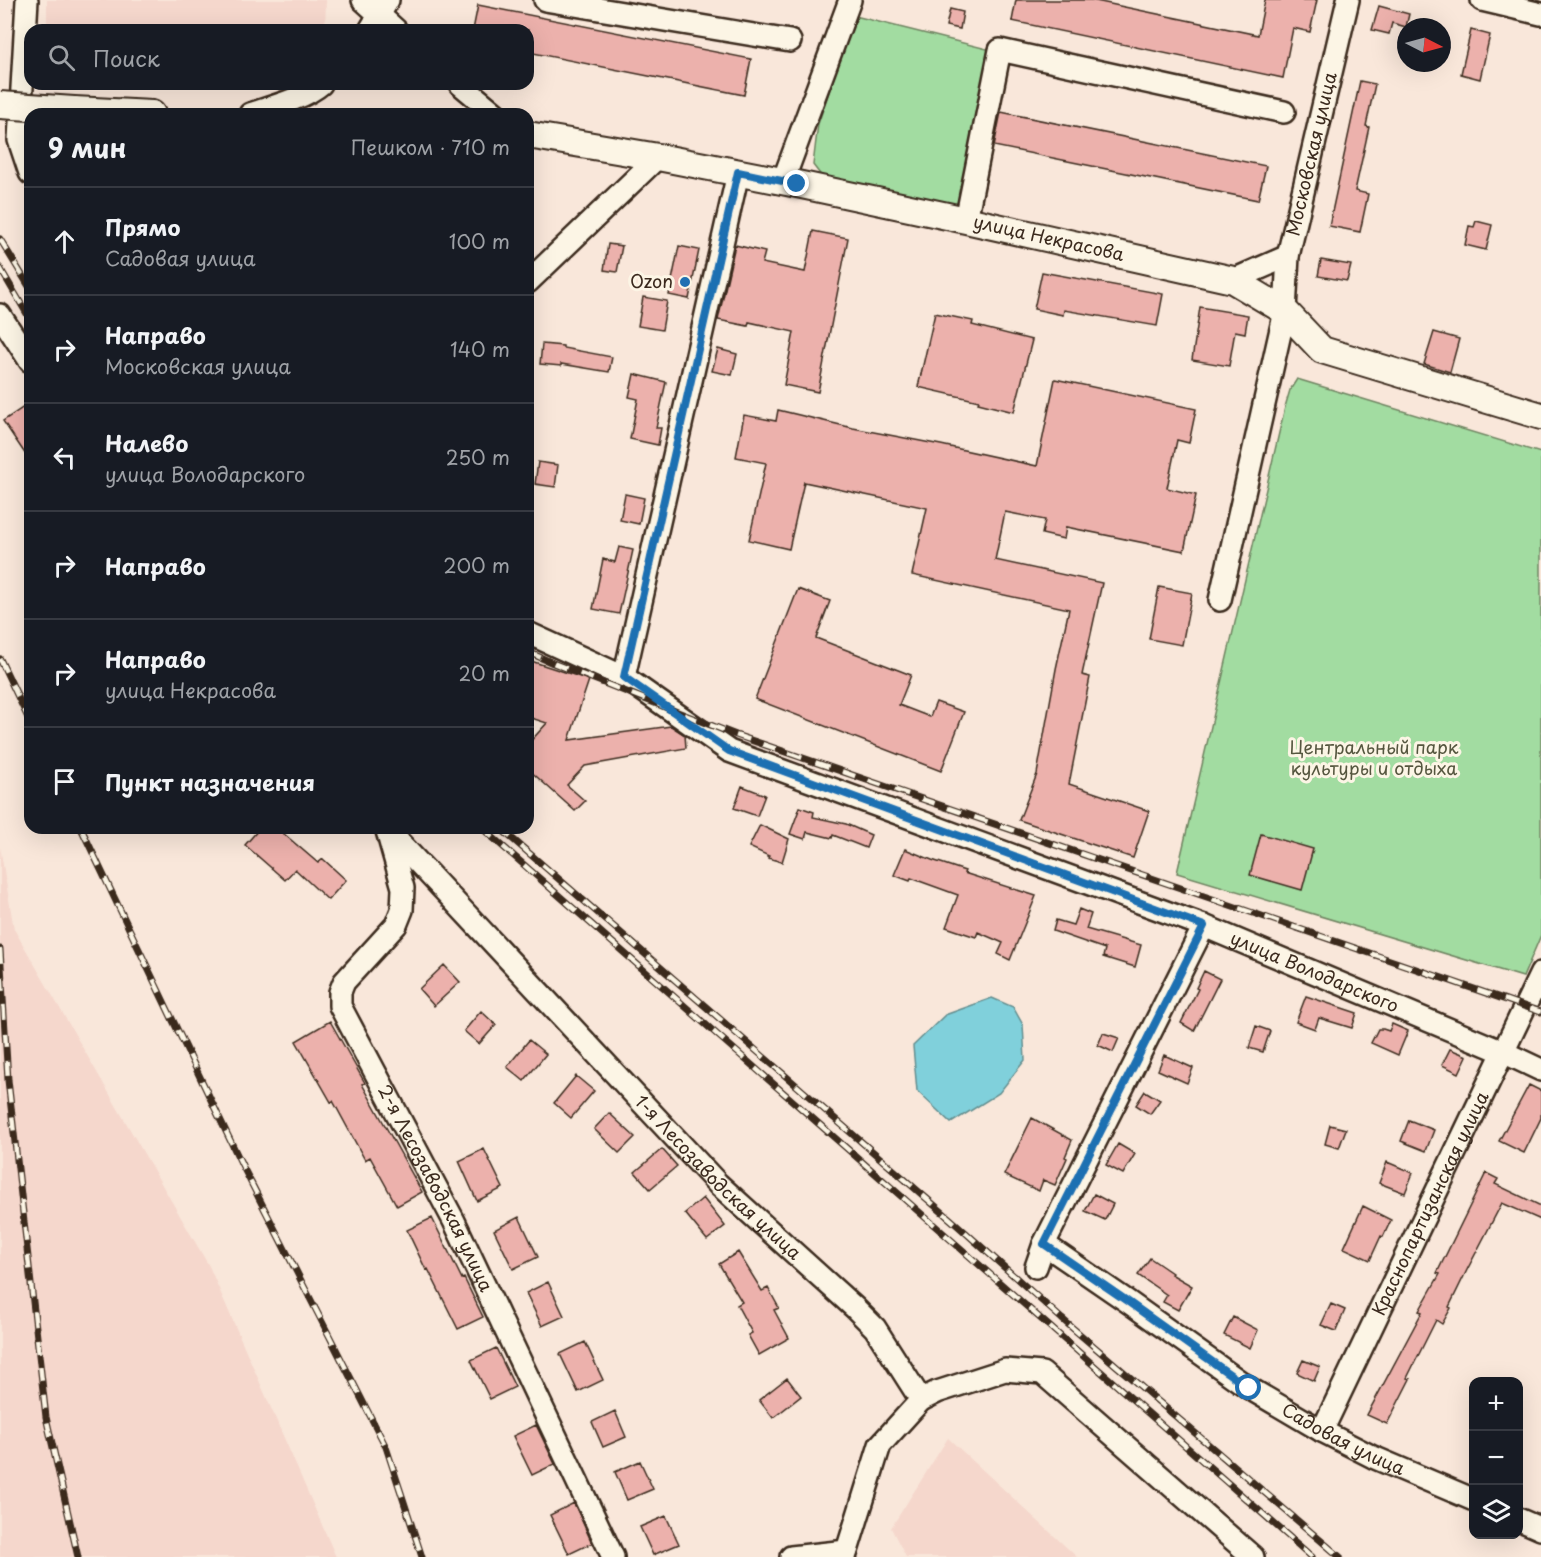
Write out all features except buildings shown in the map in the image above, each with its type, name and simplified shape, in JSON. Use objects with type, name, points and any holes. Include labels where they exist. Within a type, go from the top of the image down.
[{"type":"main road","points":[[0,105],[44,108]]},
{"type":"main road","name":"улица Некрасова","points":[[534,136],[783,181],[1233,280],[1285,311],[1322,350],[1541,416]]},
{"type":"street","points":[[26,24],[27,0]]},
{"type":"street","points":[[545,0],[790,41]]},
{"type":"street","points":[[783,181],[850,0]]},
{"type":"street","name":"Московская улица","points":[[1220,600],[1285,311],[1288,256],[1348,0]]},
{"type":"street","points":[[1482,0],[1541,14]]},
{"type":"street","points":[[375,11],[389,24]]},
{"type":"street","points":[[966,220],[1000,50],[1284,112]]},
{"type":"street","points":[[24,52],[19,140],[24,155]]},
{"type":"street","points":[[267,108],[312,90]]},
{"type":"street","points":[[467,90],[489,108]]},
{"type":"street","points":[[534,276],[658,157]]},
{"type":"street","points":[[624,677],[738,172]]},
{"type":"street","points":[[1233,280],[1288,256]]},
{"type":"street","points":[[0,315],[24,352]]},
{"type":"street","name":"улица Володарского","points":[[534,636],[624,677],[729,751],[1204,926],[1541,1070]]},
{"type":"street","name":"2-я Лесозаводская улица","points":[[388,834],[403,888],[402,910],[396,925],[344,982],[340,992],[340,1006],[454,1221],[613,1557]]},
{"type":"street","name":"1-я Лесозаводская улица","points":[[392,834],[718,1184],[875,1328],[921,1400]]},
{"type":"street","points":[[1036,1267],[1044,1244],[1204,926]]},
{"type":"street","name":"Краснопартизанская улица","points":[[1324,1431],[1541,973]]},
{"type":"street","name":"Садовая улица","points":[[1044,1244],[1249,1388],[1373,1457],[1469,1498]]},
{"type":"street","points":[[791,1557],[846,1554],[880,1445],[921,1400],[936,1392],[1005,1370],[1042,1373],[1253,1557]]},
{"type":"street","points":[[1523,1521],[1541,1529]]},
{"type":"shaded area","points":[[47,0],[326,0],[325,24],[47,24]]},
{"type":"shaded area","points":[[0,847],[14,929],[209,1266],[336,1557],[0,1557]]},
{"type":"shaded area","points":[[948,1438],[1077,1557],[906,1557],[891,1528]]},
{"type":"green space","points":[[855,16],[991,50],[955,215],[823,178],[813,165],[818,124]]},
{"type":"green space","name":"Центральный парк культуры и отдыха","points":[[1297,379],[1541,453],[1541,935],[1523,977],[1177,873],[1285,407],[1290,390]]},
{"type":"water","points":[[992,998],[1013,1007],[1023,1025],[1025,1060],[999,1093],[951,1123],[917,1091],[913,1046],[945,1015]]},
{"type":"railway","points":[[0,239],[24,278]]},
{"type":"railway","points":[[0,268],[24,309]]},
{"type":"railway","points":[[534,655],[736,735],[1541,1012]]},
{"type":"railway","points":[[0,659],[24,709]]},
{"type":"railway","points":[[84,834],[242,1165],[386,1447],[422,1557]]},
{"type":"railway","points":[[489,834],[1312,1557]]},
{"type":"railway","points":[[507,834],[1062,1319],[1340,1557]]},
{"type":"railway","points":[[0,949],[8,1080],[46,1417],[78,1557]]},
{"type":"place","name":"Ozon","points":[[685,282]]},
{"type":"route","points":[[797,184],[738,172],[624,677],[729,751],[1204,926],[1044,1244],[1249,1388]]}]
